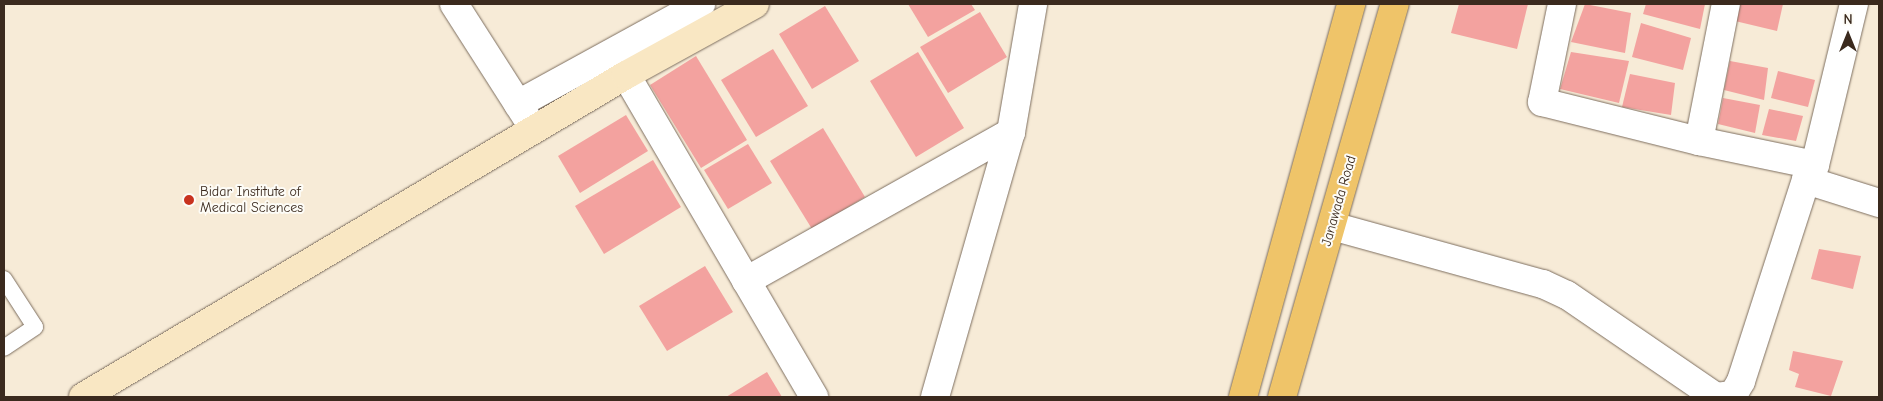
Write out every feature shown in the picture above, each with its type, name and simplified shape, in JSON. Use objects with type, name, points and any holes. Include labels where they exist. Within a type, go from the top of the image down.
[{"type":"main road","points":[[1243,397],[1351,4]]},
{"type":"main road","name":"Janawada Road","points":[[1282,397],[1395,4]]},
{"type":"street","points":[[454,4],[534,129]]},
{"type":"street","points":[[518,104],[701,4]]},
{"type":"street","points":[[83,397],[626,75],[755,4]]},
{"type":"street","points":[[935,397],[1011,132],[1034,4]]},
{"type":"street","points":[[1562,4],[1542,102],[1699,141],[1810,172],[1879,203]]},
{"type":"street","points":[[1699,141],[1726,4]]},
{"type":"street","points":[[1332,226],[1543,284],[1567,295],[1716,397],[1733,395],[1741,380],[1810,172],[1854,4]]},
{"type":"street","points":[[626,75],[814,397]]},
{"type":"street","points":[[746,281],[1011,132]]},
{"type":"lane","points":[[4,280],[35,327],[4,348]]},
{"type":"building","points":[[908,4],[971,4],[975,10],[928,37]]},
{"type":"building","points":[[1459,4],[1528,4],[1517,49],[1451,33]]},
{"type":"building","points":[[1585,4],[1631,13],[1625,53],[1571,42]]},
{"type":"building","points":[[1646,4],[1705,4],[1700,29],[1643,14]]},
{"type":"building","points":[[1739,4],[1783,4],[1777,31],[1735,21]]},
{"type":"building","points":[[825,6],[859,61],[812,89],[779,34]]},
{"type":"building","points":[[980,12],[1007,57],[948,93],[920,47]]},
{"type":"building","points":[[1641,23],[1691,38],[1683,70],[1632,57]]},
{"type":"building","points":[[773,49],[808,106],[756,137],[721,80]]},
{"type":"building","points":[[918,52],[964,128],[916,157],[870,81]]},
{"type":"building","points":[[1571,52],[1629,61],[1619,103],[1560,89]]},
{"type":"building","points":[[696,56],[747,140],[701,168],[650,85]]},
{"type":"building","points":[[1730,61],[1768,68],[1764,100],[1724,90]]},
{"type":"building","points":[[1778,71],[1815,80],[1808,107],[1771,98]]},
{"type":"building","points":[[1630,74],[1675,83],[1671,115],[1622,107]]},
{"type":"building","points":[[1723,98],[1760,105],[1755,133],[1718,124]]},
{"type":"building","points":[[1769,109],[1803,116],[1796,141],[1762,135]]},
{"type":"building","points":[[626,115],[648,151],[580,193],[558,156]]},
{"type":"building","points":[[823,128],[865,197],[812,229],[770,161]]},
{"type":"building","points":[[748,144],[772,183],[728,209],[704,170]]},
{"type":"building","points":[[653,160],[681,207],[604,254],[575,206]]},
{"type":"building","points":[[1819,249],[1861,256],[1853,289],[1811,279]]},
{"type":"building","points":[[705,266],[733,312],[667,351],[639,306]]},
{"type":"building","points":[[1793,351],[1843,361],[1831,396],[1795,387],[1799,374],[1789,370]]},
{"type":"building","points":[[767,372],[782,397],[726,397]]},
{"type":"place","name":"Bidar Institute of Medical Sciences","points":[[189,200]]}]
